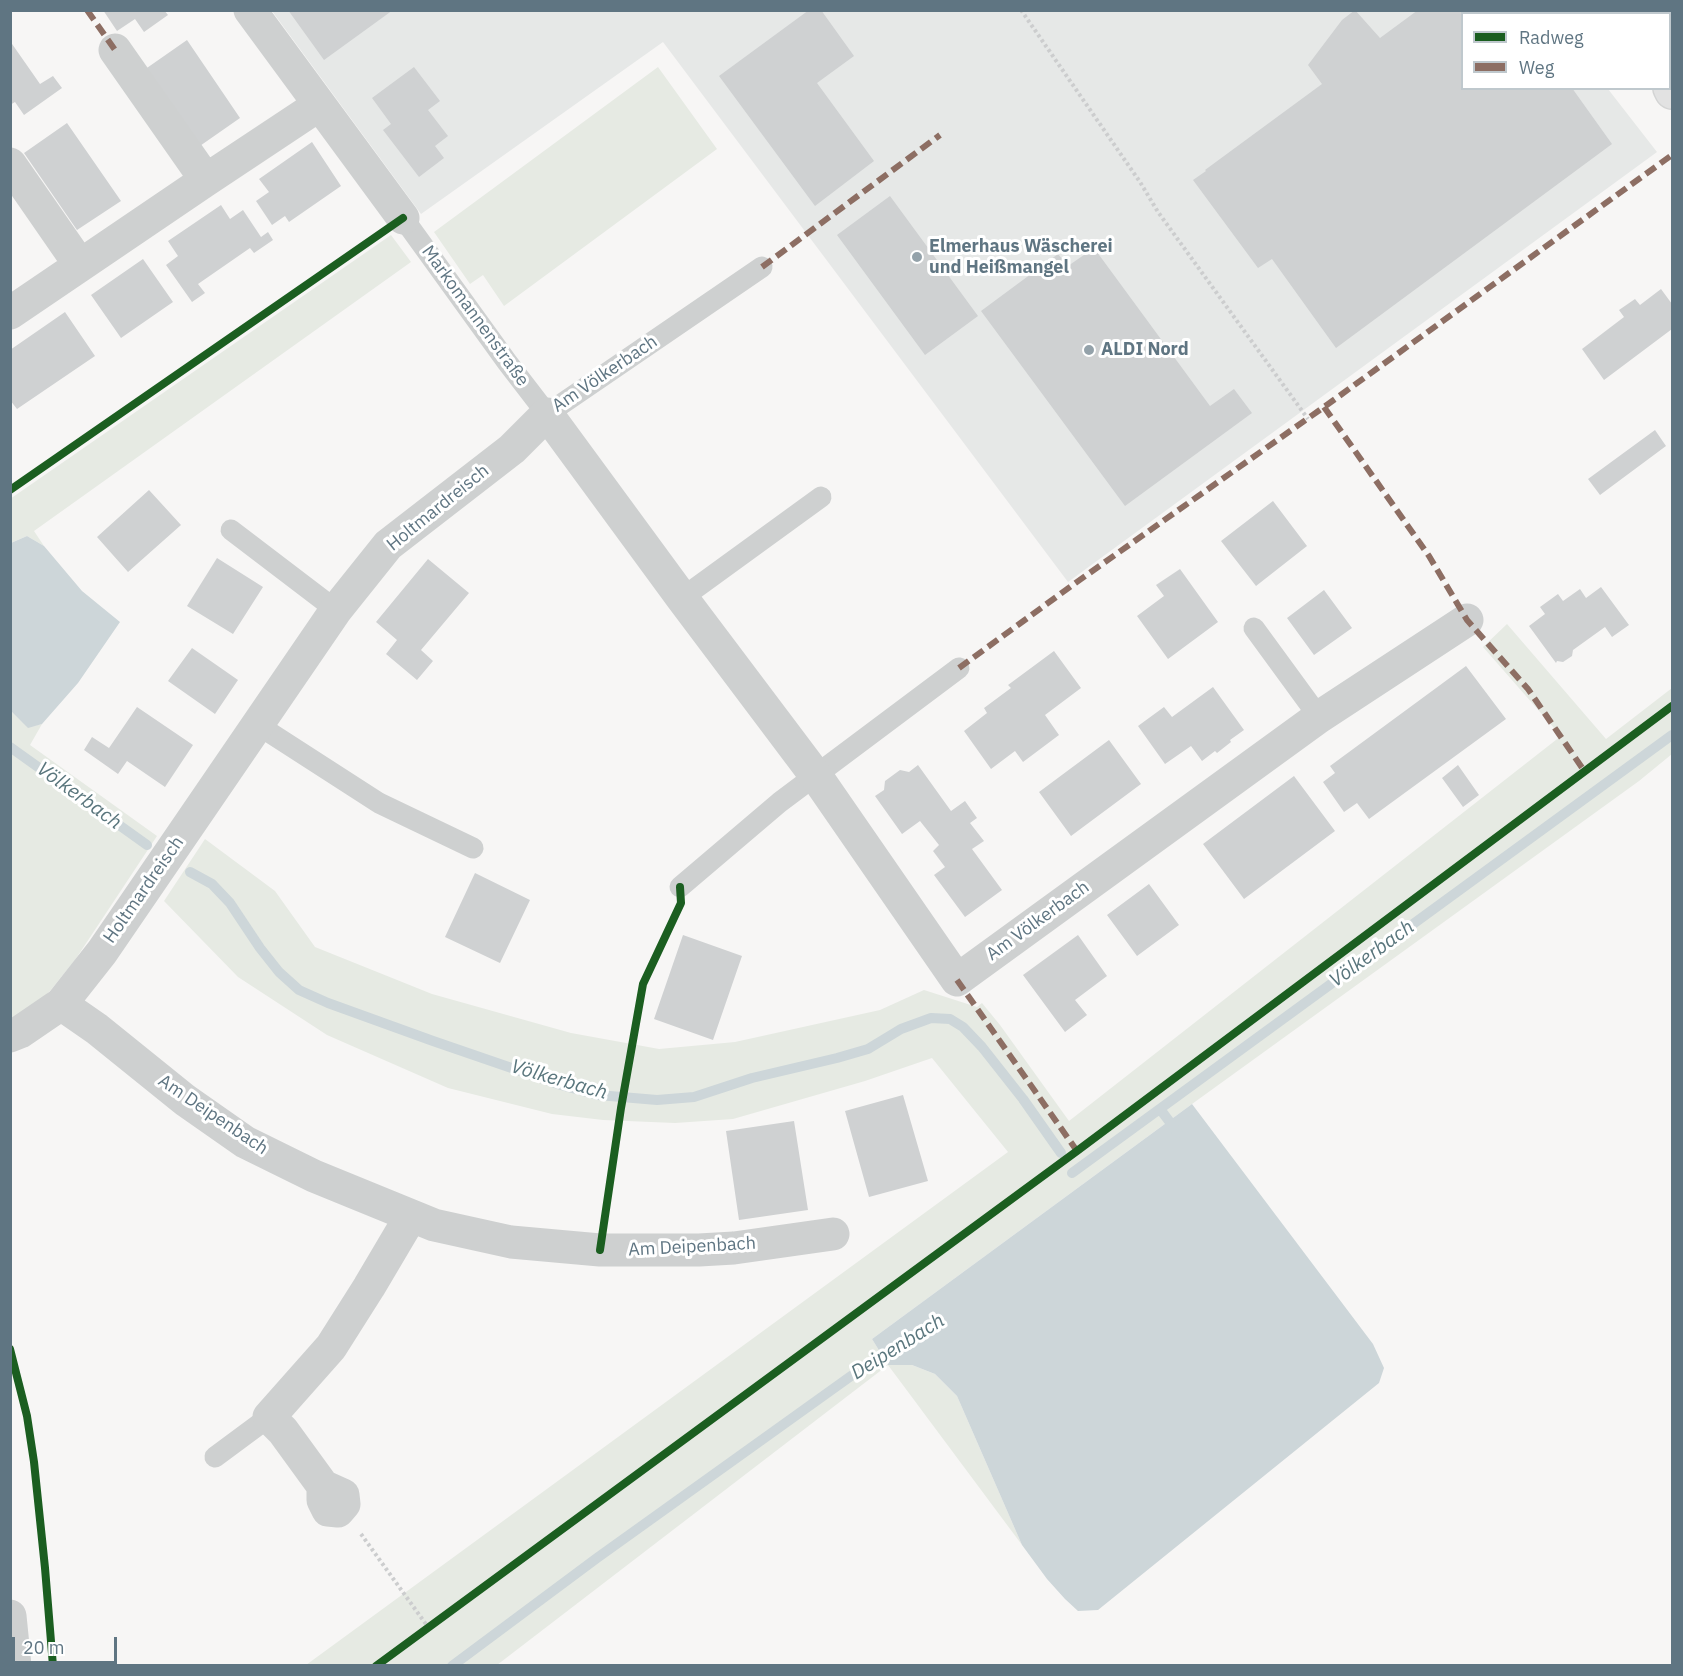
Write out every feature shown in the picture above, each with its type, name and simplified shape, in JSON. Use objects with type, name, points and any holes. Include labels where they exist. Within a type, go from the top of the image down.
[{"type":"street","points":[[250,10],[403,218]]},
{"type":"street","points":[[114,50],[206,180]]},
{"type":"street","points":[[10,313],[319,105]]},
{"type":"street","points":[[10,164],[80,265]]},
{"type":"street","name":"Am Völkerbach","points":[[547,414],[816,776],[957,980],[1319,717],[1467,620]]},
{"type":"street","name":"Holtmardreisch","points":[[10,1036],[20,1032],[61,1004],[102,952],[336,610],[388,545],[512,449],[547,414]]},
{"type":"street","name":"Am Deipenbach","points":[[61,1004],[97,1029],[185,1100],[246,1142],[314,1176],[434,1225],[511,1242],[600,1250],[734,1248],[833,1234]]},
{"type":"street","points":[[330,1498],[283,1431],[268,1417],[331,1347],[411,1216]]},
{"type":"street","points":[[10,1616],[15,1665]]},
{"type":"lane","name":"Markomannenstraße","points":[[403,218],[547,414]]},
{"type":"lane","name":"Am Völkerbach","points":[[547,414],[762,267]]},
{"type":"lane","points":[[682,598],[821,497]]},
{"type":"lane","points":[[231,530],[336,610]]},
{"type":"lane","points":[[1254,628],[1319,717]]},
{"type":"lane","points":[[680,887],[780,802],[959,668]]},
{"type":"lane","points":[[258,725],[379,803],[473,848]]},
{"type":"lane","points":[[215,1457],[268,1417]]},
{"type":"path","points":[[1021,10],[1140,182],[1158,213],[1308,418]]},
{"type":"path","points":[[330,1498],[353,1522],[428,1628]]},
{"type":"shaded area","points":[[272,11],[1550,11],[1461,12],[1461,90],[1609,90],[1657,152],[1068,582],[663,42],[421,214]]},
{"type":"shaded area","points":[[658,67],[717,149],[504,306],[483,275],[470,284],[434,232]]},
{"type":"shaded area","points":[[391,235],[411,262],[34,531],[44,546],[27,536],[11,543],[10,499]]},
{"type":"shaded area","points":[[1507,624],[1606,739],[1672,688],[1672,754],[1639,781],[872,1339],[888,1365],[497,1665],[306,1665],[1008,1152],[932,1058],[865,1081],[733,1119],[675,1123],[603,1120],[552,1114],[448,1088],[327,1035],[238,977],[164,901],[205,839],[275,891],[315,947],[432,994],[571,1033],[659,1049],[735,1042],[880,1010],[924,990],[977,1007],[982,1003],[1069,1121],[1561,736],[1483,647]]},
{"type":"shaded area","points":[[10,710],[28,727],[42,724],[30,745],[157,836],[75,960],[50,991],[10,1023]]},
{"type":"shaded area","points":[[888,1365],[912,1365],[935,1374],[957,1396],[1022,1545]]},
{"type":"water","points":[[27,536],[44,546],[82,591],[120,622],[78,683],[42,724],[28,728],[10,710],[11,543]]},
{"type":"water","points":[[1192,1104],[1373,1344],[1384,1368],[1379,1383],[1098,1610],[1078,1611],[1047,1579],[1022,1545],[957,1396],[935,1374],[912,1365],[888,1365],[872,1339]]},
{"type":"building","points":[[103,10],[164,10],[168,15],[144,32],[135,19],[117,31]]},
{"type":"building","points":[[288,10],[393,10],[324,60]]},
{"type":"building","points":[[809,10],[821,10],[854,56],[817,83],[874,161],[815,206],[719,76]]},
{"type":"building","points":[[1355,10],[1380,38],[1418,10],[1516,10],[1517,12],[1461,12],[1461,90],[1573,90],[1612,144],[1336,348],[1272,259],[1258,268],[1193,180],[1322,84],[1308,65],[1342,20]]},
{"type":"building","points":[[187,40],[240,118],[197,148],[144,70]]},
{"type":"building","points":[[10,41],[40,84],[53,76],[62,88],[24,115],[15,102],[10,105]]},
{"type":"building","points":[[414,67],[440,101],[428,110],[448,136],[435,146],[444,158],[419,177],[383,130],[391,124],[372,98]]},
{"type":"building","points":[[67,123],[121,201],[77,230],[24,153]]},
{"type":"building","points":[[312,142],[341,186],[289,222],[285,216],[272,225],[256,201],[269,192],[259,179]]},
{"type":"building","points":[[890,196],[978,316],[925,355],[837,235]]},
{"type":"building","points":[[221,205],[230,219],[243,210],[261,237],[268,232],[273,240],[254,253],[250,248],[198,284],[205,293],[192,302],[166,265],[178,256],[168,241]]},
{"type":"building","name":"ALDI Nord","points":[[1094,248],[1210,406],[1234,389],[1252,413],[1125,506],[981,311],[1058,254],[1068,266]]},
{"type":"building","points":[[143,259],[173,302],[121,338],[91,295]]},
{"type":"building","points":[[1661,289],[1672,304],[1672,329],[1604,380],[1582,349],[1624,317],[1619,310],[1635,299],[1640,305]]},
{"type":"building","points":[[65,312],[95,356],[17,409],[10,400],[10,350]]},
{"type":"building","points":[[1655,430],[1666,446],[1600,495],[1588,479]]},
{"type":"building","points":[[149,490],[181,525],[128,572],[97,537]]},
{"type":"building","points":[[1273,501],[1307,546],[1256,586],[1221,541]]},
{"type":"building","points":[[217,558],[263,587],[233,634],[187,606]]},
{"type":"building","points":[[428,559],[469,593],[421,650],[433,661],[417,680],[386,654],[397,640],[376,622]]},
{"type":"building","points":[[1180,569],[1218,622],[1168,659],[1137,616],[1164,596],[1156,585]]},
{"type":"building","points":[[1601,587],[1629,625],[1612,637],[1605,627],[1573,650],[1572,656],[1563,662],[1557,661],[1556,663],[1529,626],[1545,614],[1540,607],[1558,594],[1563,601],[1580,589],[1586,598]]},
{"type":"building","points":[[1324,590],[1352,628],[1314,655],[1287,618]]},
{"type":"building","points":[[192,648],[238,680],[215,714],[168,681]]},
{"type":"building","points":[[1054,651],[1081,688],[1045,715],[1059,735],[1023,762],[1015,751],[991,769],[964,731],[987,713],[984,708],[1011,688],[1008,685]]},
{"type":"building","points":[[1466,666],[1506,719],[1369,819],[1357,803],[1344,812],[1323,782],[1335,773],[1330,766]]},
{"type":"building","points":[[1213,687],[1244,730],[1217,753],[1215,751],[1202,761],[1191,746],[1165,764],[1138,726],[1164,707],[1172,717]]},
{"type":"building","points":[[137,707],[193,745],[165,787],[127,761],[118,774],[84,750],[92,737],[109,748]]},
{"type":"building","points":[[1109,740],[1141,784],[1071,836],[1039,792]]},
{"type":"building","points":[[918,765],[951,811],[965,801],[977,818],[970,823],[984,841],[972,849],[1002,890],[965,917],[934,875],[945,867],[933,851],[939,845],[920,821],[902,834],[875,796],[884,790],[885,781],[900,770],[909,772]]},
{"type":"building","points":[[1458,765],[1479,795],[1463,807],[1442,778]]},
{"type":"building","points":[[1294,776],[1335,831],[1244,899],[1203,844]]},
{"type":"building","points":[[475,873],[530,900],[500,963],[445,937]]},
{"type":"building","points":[[1149,884],[1179,925],[1137,956],[1107,915]]},
{"type":"building","points":[[683,935],[742,956],[713,1040],[654,1019]]},
{"type":"building","points":[[1078,935],[1107,976],[1075,1000],[1087,1015],[1065,1032],[1023,975]]},
{"type":"building","points":[[903,1095],[928,1181],[869,1197],[845,1111]]},
{"type":"building","points":[[794,1121],[808,1210],[739,1220],[726,1131]]},
{"type":"waterway","name":"Völkerbach","points":[[1072,1173],[1672,735]]},
{"type":"waterway","name":"Völkerbach","points":[[10,747],[147,845]]},
{"type":"waterway","name":"Völkerbach","points":[[190,872],[212,884],[230,903],[279,972],[299,990],[328,1003],[433,1041],[561,1085],[598,1095],[657,1100],[694,1097],[752,1078],[868,1049],[901,1029],[931,1018],[950,1019],[963,1027],[982,1047],[1023,1099],[1061,1153]]},
{"type":"waterway","name":"Deipenbach","points":[[1160,1109],[1178,1133]]},
{"type":"waterway","name":"Deipenbach","points":[[452,1666],[597,1558],[851,1376],[894,1350]]},
{"type":"marked path","points":[[87,10],[115,50]]},
{"type":"marked path","points":[[762,267],[940,135]]},
{"type":"marked path","points":[[959,668],[1672,155]]},
{"type":"marked path","points":[[1324,407],[1429,556],[1467,620],[1528,689],[1585,772]]},
{"type":"marked path","points":[[957,980],[1077,1151]]},
{"type":"cycle path","points":[[10,490],[403,218]]},
{"type":"cycle path","points":[[376,1666],[1077,1151],[1672,706]]},
{"type":"cycle path","points":[[600,1250],[621,1108],[643,984],[681,903],[680,887]]},
{"type":"cycle path","points":[[10,1349],[27,1416],[34,1462],[53,1666]]},
{"type":"place","name":"Elmerhaus Wäscherei und Heißmangel","points":[[917,257]]},
{"type":"place","name":"ALDI Nord","points":[[1089,350]]}]
